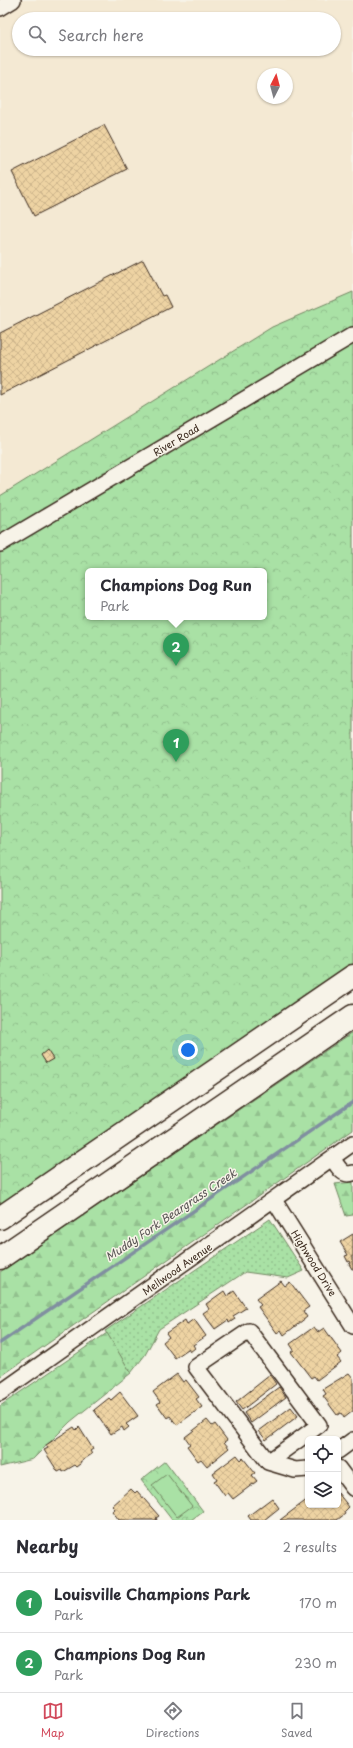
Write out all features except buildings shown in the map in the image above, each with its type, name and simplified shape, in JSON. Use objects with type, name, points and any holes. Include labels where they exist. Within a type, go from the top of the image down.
[{"type":"highway","points":[[0,1218],[353,976]]},
{"type":"highway","points":[[0,1258],[353,1016]]},
{"type":"street","points":[[0,8],[12,0]]},
{"type":"street","name":"River Road","points":[[0,544],[353,335]]},
{"type":"street","name":"Mellwood Avenue","points":[[0,1393],[353,1143]]},
{"type":"street","points":[[332,1158],[343,1172],[349,1174],[353,1173]]},
{"type":"street","name":"Highwood Drive","points":[[274,1200],[353,1326]]},
{"type":"street","points":[[268,1462],[319,1425],[249,1330],[196,1367],[268,1462],[295,1470],[305,1469]]},
{"type":"street","points":[[341,1449],[353,1440]]},
{"type":"street","points":[[341,1472],[353,1488]]},
{"type":"shaded area","points":[[0,0],[353,0],[353,313],[0,522]]},
{"type":"green space","points":[[353,292],[353,971],[0,1215],[0,496],[272,327]]},
{"type":"green space","points":[[353,1032],[353,1130],[0,1377],[0,1272]]},
{"type":"green space","points":[[353,1182],[353,1215],[346,1216],[335,1184]]},
{"type":"green space","points":[[270,1219],[304,1271],[288,1278],[245,1272],[159,1329],[145,1355],[131,1373],[105,1331]]},
{"type":"green space","points":[[107,1333],[131,1373],[70,1422],[33,1459],[0,1467],[0,1406]]},
{"type":"green space","points":[[165,1461],[203,1511],[191,1520],[172,1520],[141,1480]]},
{"type":"green space","points":[[167,1474],[192,1506],[177,1517],[152,1485]]},
{"type":"waterway","name":"Muddy Fork Beargrass Creek","points":[[0,1343],[353,1102]]},
{"type":"place","name":"Champions Dog Run","points":[[176,666]]},
{"type":"place","name":"Louisville Champions Park","points":[[176,762]]}]
